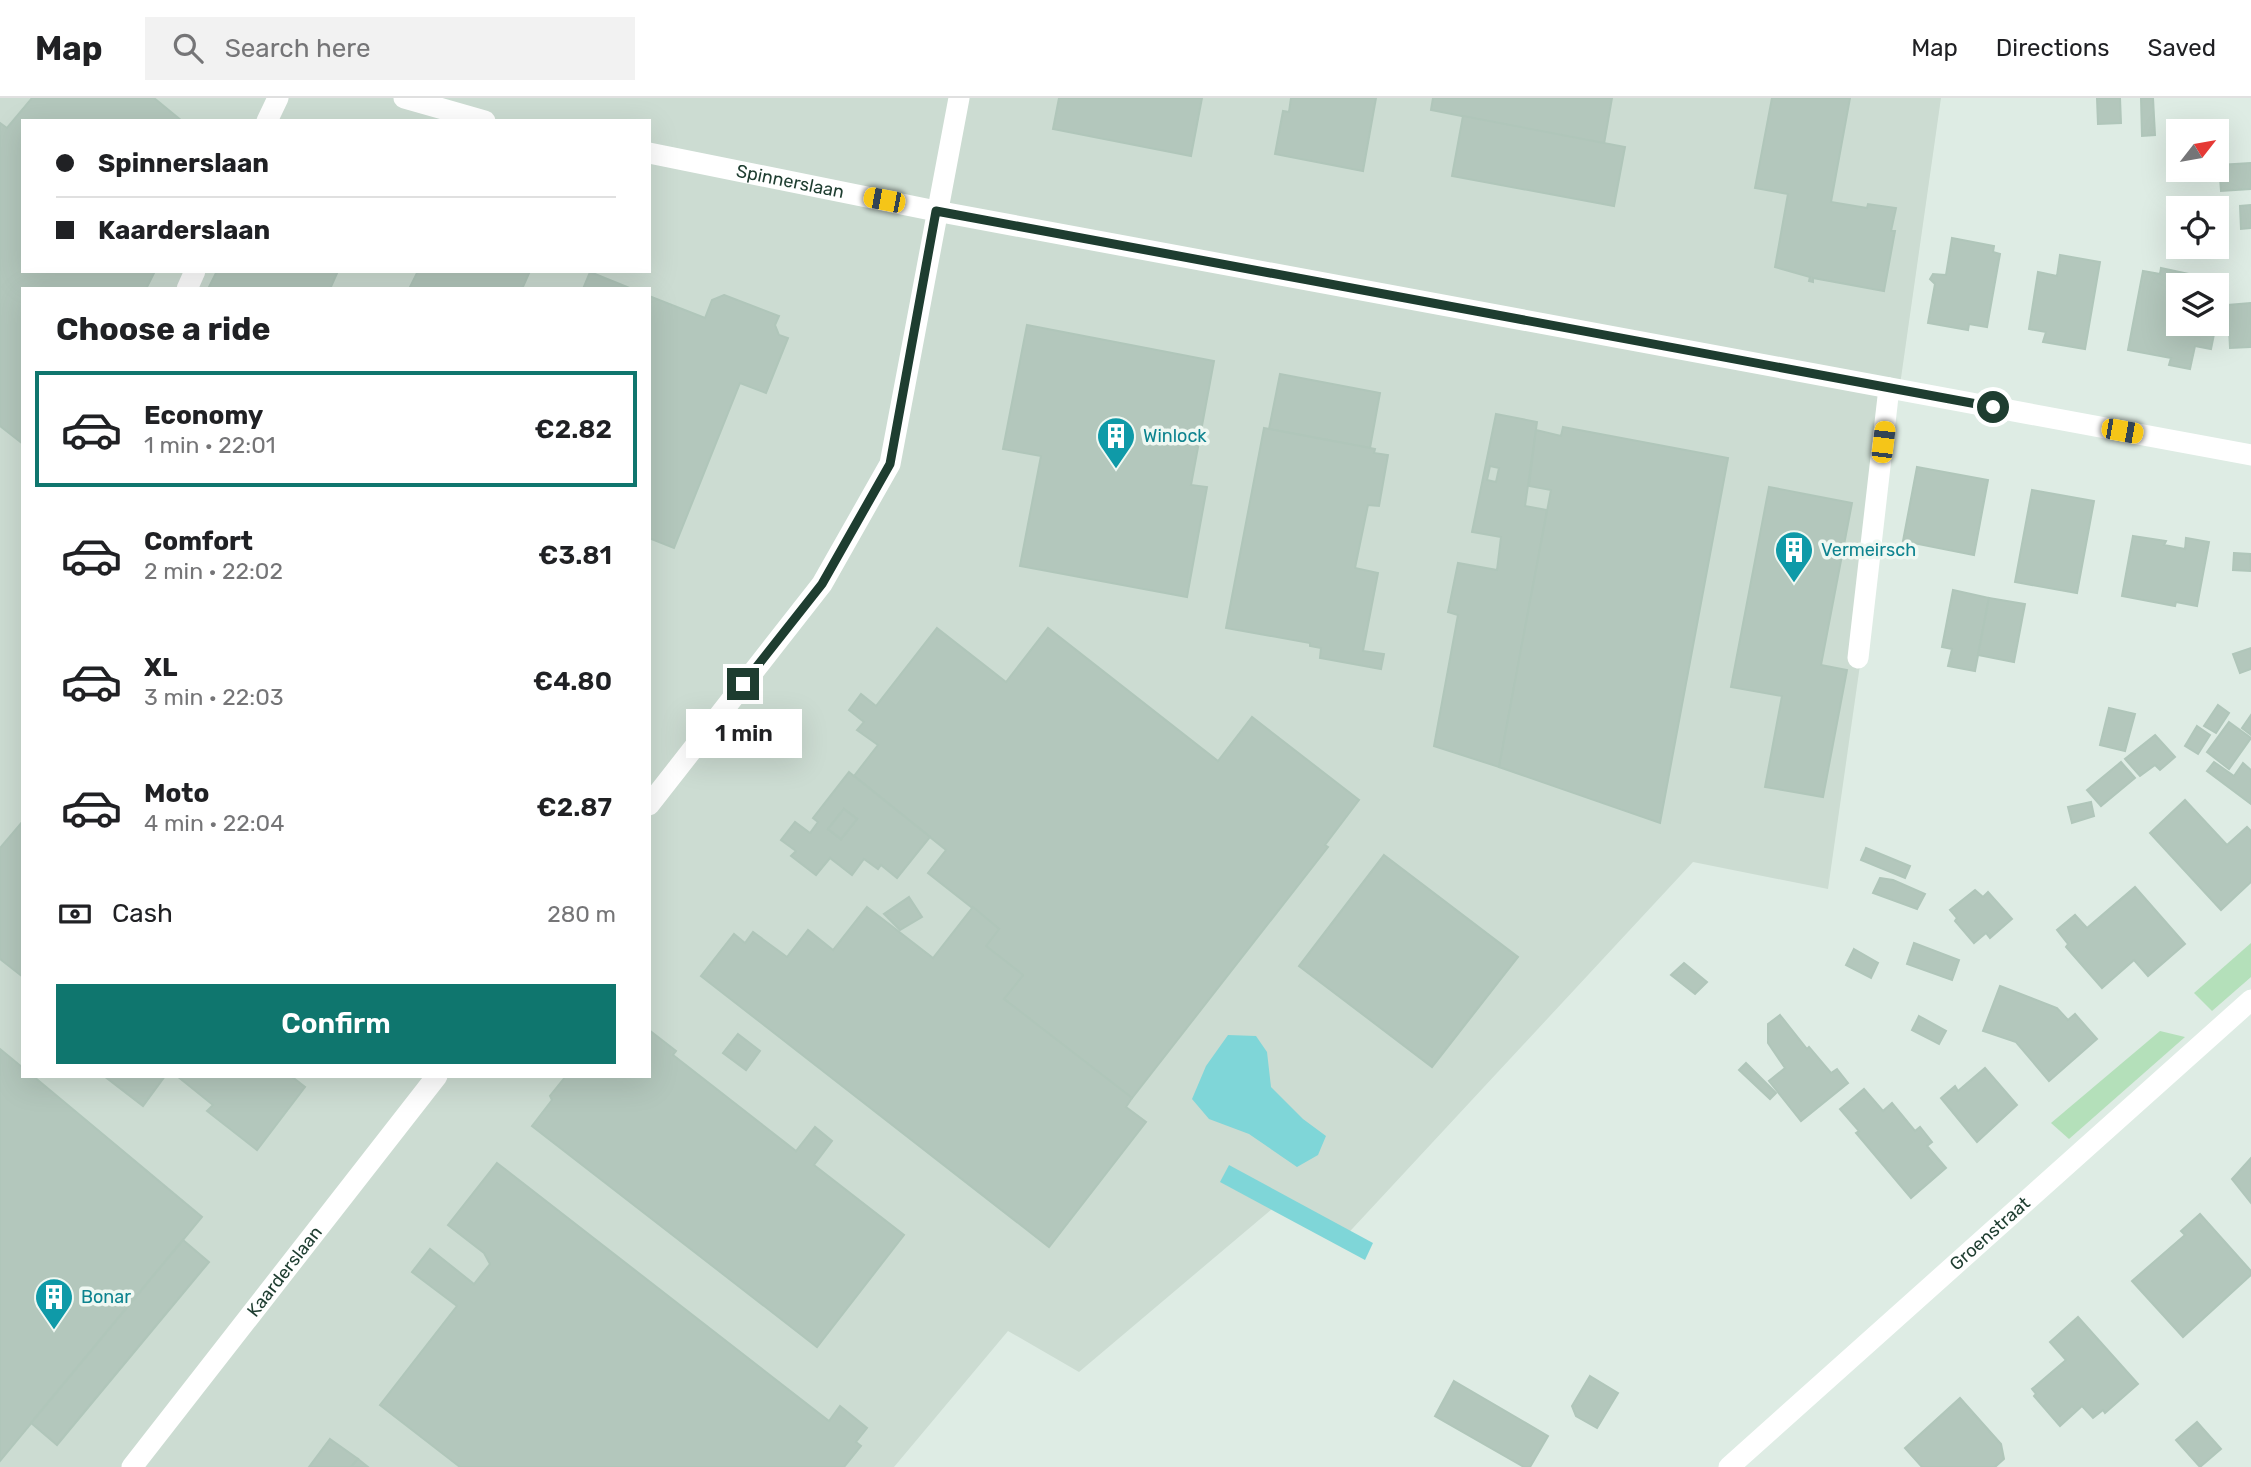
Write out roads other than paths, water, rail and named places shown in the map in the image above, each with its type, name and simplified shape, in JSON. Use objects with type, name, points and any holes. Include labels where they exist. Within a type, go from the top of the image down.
[{"type":"street","points":[[268,119],[278,98]]},
{"type":"street","points":[[404,98],[478,119]]},
{"type":"street","points":[[651,802],[822,584],[890,464],[959,98]]},
{"type":"street","name":"Spinnerslaan","points":[[651,153],[936,211],[2251,455]]},
{"type":"street","points":[[1858,658],[1889,388]]},
{"type":"street","name":"Groenstraat","points":[[1729,1467],[2251,1000]]},
{"type":"street","name":"Kaarderslaan","points":[[132,1467],[435,1078]]},
{"type":"water","points":[[1228,1035],[1256,1036],[1267,1052],[1271,1087],[1303,1119],[1326,1136],[1318,1155],[1297,1167],[1249,1134],[1209,1119],[1192,1099],[1206,1066]]},
{"type":"water","points":[[1229,1165],[1373,1243],[1365,1260],[1220,1182]]},
{"type":"place","name":"Winlock","points":[[1116,470]]},
{"type":"place","name":"Vermeirsch","points":[[1794,584]]},
{"type":"place","name":"Bonar","points":[[54,1331]]}]
